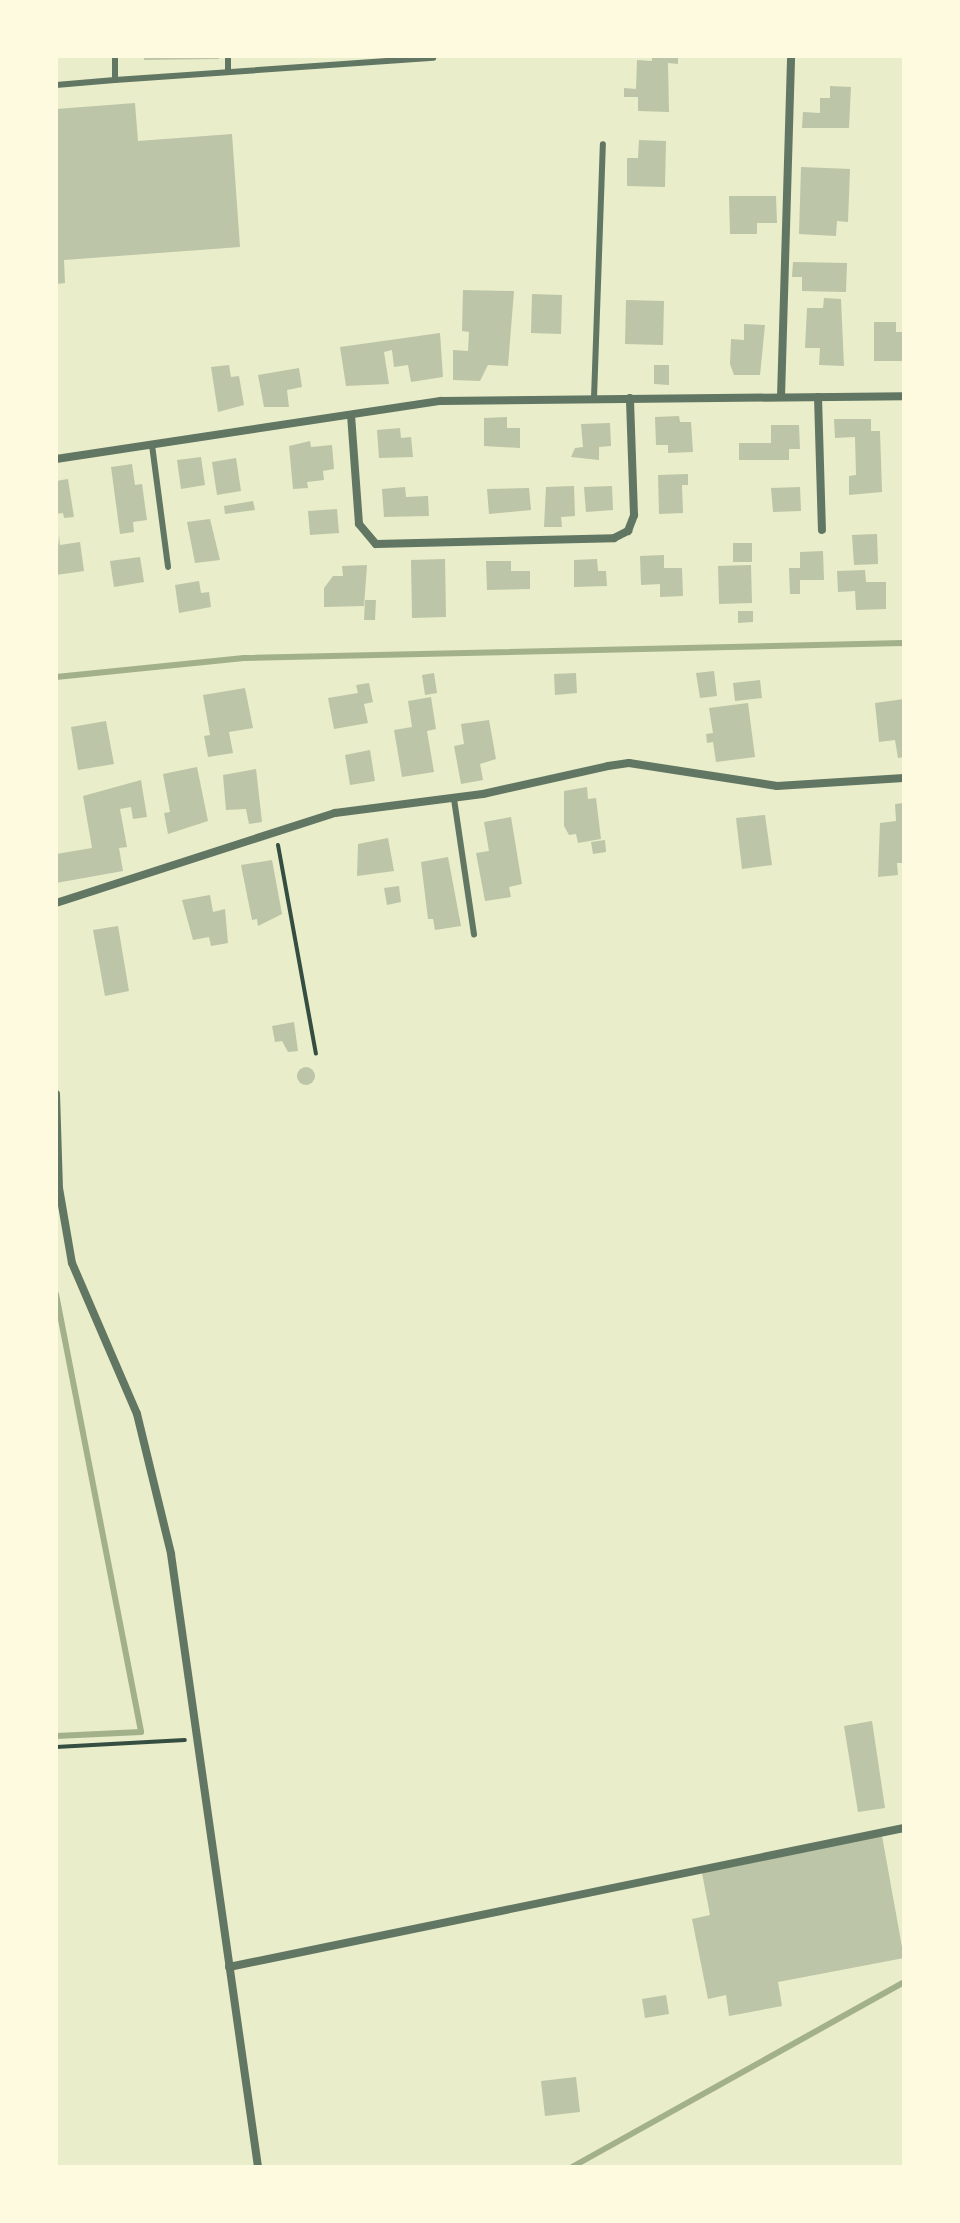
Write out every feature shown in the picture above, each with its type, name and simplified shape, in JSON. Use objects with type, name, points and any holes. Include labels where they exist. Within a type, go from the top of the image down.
[{"type":"street","points":[[781,397],[791,56]]},
{"type":"street","points":[[56,459],[441,401],[904,396]]},
{"type":"street","points":[[818,397],[822,530]]},
{"type":"street","points":[[351,415],[359,524],[376,544],[614,538],[628,531],[634,515],[630,398]]},
{"type":"street","points":[[56,903],[335,813],[454,799],[629,763],[777,786],[904,778]]},
{"type":"street","points":[[56,1094],[66,1236],[83,1299],[149,1450],[171,1554],[258,2167]]},
{"type":"street","points":[[229,1967],[904,1828]]},
{"type":"lane","points":[[115,56],[115,80]]},
{"type":"lane","points":[[228,56],[228,72]]},
{"type":"lane","points":[[56,85],[433,58]]},
{"type":"lane","points":[[594,398],[603,144]]},
{"type":"lane","points":[[152,445],[168,567]]},
{"type":"lane","points":[[454,799],[474,935]]},
{"type":"path","points":[[276,831],[316,1054]]},
{"type":"path","points":[[56,1747],[197,1740]]},
{"type":"building","points":[[144,56],[219,56],[219,59],[144,60]]},
{"type":"building","points":[[652,56],[678,56],[678,64],[668,63],[669,112],[638,111],[638,97],[624,97],[624,88],[636,89],[637,60],[652,61]]},
{"type":"building","points":[[830,86],[851,87],[849,128],[802,128],[803,112],[820,113],[820,98],[830,98]]},
{"type":"building","points":[[135,103],[138,141],[232,134],[240,247],[64,260],[65,283],[56,284],[56,109]]},
{"type":"building","points":[[639,140],[666,141],[665,187],[627,186],[627,158],[638,158]]},
{"type":"building","points":[[801,167],[850,169],[848,222],[837,221],[836,236],[799,234]]},
{"type":"building","points":[[729,196],[776,196],[777,223],[757,223],[757,234],[730,234]]},
{"type":"building","points":[[793,262],[847,263],[846,292],[802,291],[802,277],[792,277]]},
{"type":"building","points":[[463,290],[514,291],[508,366],[488,365],[480,381],[453,380],[453,350],[468,351],[469,332],[462,331]]},
{"type":"building","points":[[532,294],[562,295],[561,334],[531,333]]},
{"type":"building","points":[[824,298],[841,299],[844,366],[819,365],[820,348],[805,348],[807,308],[823,308]]},
{"type":"building","points":[[626,300],[664,301],[663,345],[625,344]]},
{"type":"building","points":[[874,322],[896,322],[896,332],[904,332],[904,361],[874,361]]},
{"type":"building","points":[[744,324],[765,325],[760,375],[734,375],[730,364],[731,339],[744,340]]},
{"type":"building","points":[[440,333],[443,377],[411,382],[408,365],[394,367],[392,350],[384,352],[389,384],[346,386],[340,347]]},
{"type":"building","points":[[229,365],[231,377],[239,376],[244,405],[218,412],[211,367]]},
{"type":"building","points":[[654,365],[669,365],[669,385],[654,384]]},
{"type":"building","points":[[299,368],[302,387],[287,390],[289,407],[264,407],[258,375]]},
{"type":"building","points":[[679,416],[680,422],[691,422],[693,452],[668,453],[668,445],[656,445],[655,417]]},
{"type":"building","points":[[507,417],[507,428],[520,428],[520,448],[484,446],[484,418]]},
{"type":"building","points":[[834,419],[871,419],[871,431],[880,431],[882,492],[849,495],[849,476],[856,475],[855,437],[835,438]]},
{"type":"building","points":[[610,423],[611,446],[599,447],[599,460],[571,457],[575,448],[583,447],[581,424]]},
{"type":"building","points":[[771,425],[799,425],[800,449],[789,449],[789,460],[739,460],[739,443],[771,443]]},
{"type":"building","points":[[400,428],[401,438],[411,437],[413,457],[379,458],[377,430]]},
{"type":"building","points":[[310,441],[311,447],[332,445],[334,469],[323,471],[324,480],[307,482],[308,488],[293,489],[289,446]]},
{"type":"building","points":[[201,457],[205,485],[181,489],[177,460]]},
{"type":"building","points":[[236,458],[241,491],[217,495],[212,462]]},
{"type":"building","points":[[132,464],[135,485],[142,484],[147,520],[133,522],[134,532],[120,534],[111,467]]},
{"type":"building","points":[[688,474],[688,485],[682,485],[683,513],[659,514],[658,475]]},
{"type":"building","points":[[68,479],[74,517],[64,518],[63,513],[56,514],[56,481]]},
{"type":"building","points":[[574,486],[575,516],[561,517],[562,527],[544,527],[546,487]]},
{"type":"building","points":[[612,486],[613,510],[586,512],[584,487]]},
{"type":"building","points":[[405,487],[406,497],[428,496],[429,516],[384,517],[382,489]]},
{"type":"building","points":[[800,487],[801,511],[773,512],[771,488]]},
{"type":"building","points":[[529,488],[531,510],[489,514],[487,489]]},
{"type":"building","points":[[253,501],[255,510],[225,514],[224,506]]},
{"type":"building","points":[[337,509],[339,533],[310,535],[308,511]]},
{"type":"building","points":[[210,519],[220,560],[195,563],[187,522]]},
{"type":"building","points":[[877,534],[878,564],[854,565],[852,535]]},
{"type":"building","points":[[59,535],[60,545],[80,542],[84,571],[56,575]]},
{"type":"building","points":[[733,543],[752,543],[752,562],[733,562]]},
{"type":"building","points":[[823,551],[824,580],[800,580],[800,594],[790,594],[789,568],[800,568],[800,552]]},
{"type":"building","points":[[664,555],[664,568],[682,568],[683,596],[660,597],[660,584],[641,585],[640,556]]},
{"type":"building","points":[[140,557],[144,582],[114,587],[110,561]]},
{"type":"building","points":[[445,559],[446,617],[412,618],[411,560]]},
{"type":"building","points":[[597,559],[598,571],[606,571],[607,586],[574,587],[574,560]]},
{"type":"building","points":[[486,561],[511,561],[511,571],[530,571],[530,589],[487,590]]},
{"type":"building","points":[[367,565],[364,606],[324,607],[324,588],[333,576],[343,576],[342,566]]},
{"type":"building","points":[[751,565],[752,603],[719,604],[718,566]]},
{"type":"building","points":[[865,570],[866,582],[886,582],[886,609],[856,610],[855,591],[838,592],[837,571]]},
{"type":"building","points":[[199,581],[201,593],[209,592],[211,607],[179,613],[175,585]]},
{"type":"building","points":[[365,600],[376,600],[375,620],[364,620]]},
{"type":"building","points":[[738,611],[753,611],[753,622],[738,623]]},
{"type":"building","points":[[714,671],[717,696],[700,698],[696,673]]},
{"type":"building","points":[[434,673],[437,693],[425,695],[422,675]]},
{"type":"building","points":[[576,673],[577,693],[555,695],[554,674]]},
{"type":"building","points":[[760,680],[762,698],[735,701],[733,683]]},
{"type":"building","points":[[369,683],[373,702],[364,704],[368,723],[334,729],[328,698],[358,693],[356,685]]},
{"type":"building","points":[[245,688],[253,728],[229,732],[233,753],[208,757],[204,736],[210,735],[203,695]]},
{"type":"building","points":[[431,697],[436,729],[427,731],[434,772],[402,777],[394,730],[412,727],[408,701]]},
{"type":"building","points":[[904,699],[904,757],[898,758],[895,740],[879,742],[875,703]]},
{"type":"building","points":[[748,703],[755,757],[716,762],[713,742],[707,743],[706,734],[713,733],[709,708]]},
{"type":"building","points":[[489,720],[496,759],[480,764],[483,780],[461,784],[454,746],[464,744],[461,724]]},
{"type":"building","points":[[106,721],[114,764],[78,770],[71,727]]},
{"type":"building","points":[[370,750],[375,781],[350,785],[345,755]]},
{"type":"building","points":[[197,767],[208,821],[168,834],[164,813],[170,812],[163,774]]},
{"type":"building","points":[[256,769],[262,822],[249,824],[246,809],[226,810],[223,775]]},
{"type":"building","points":[[141,780],[147,817],[133,819],[131,807],[120,809],[127,847],[119,848],[123,871],[56,883],[56,854],[92,848],[83,796]]},
{"type":"building","points":[[587,787],[588,799],[596,798],[601,839],[578,843],[576,834],[569,835],[564,826],[564,791]]},
{"type":"building","points":[[904,803],[904,863],[897,863],[898,875],[878,877],[880,823],[896,821],[895,804]]},
{"type":"building","points":[[765,815],[772,865],[742,869],[736,818]]},
{"type":"building","points":[[511,817],[522,884],[509,887],[511,897],[485,901],[476,853],[489,851],[484,822]]},
{"type":"building","points":[[388,838],[394,871],[357,876],[358,844]]},
{"type":"building","points":[[605,840],[606,852],[593,854],[591,842]]},
{"type":"building","points":[[448,857],[461,926],[435,930],[433,919],[428,919],[421,862]]},
{"type":"building","points":[[272,860],[282,914],[258,926],[257,919],[252,920],[241,865]]},
{"type":"building","points":[[399,886],[401,902],[387,905],[384,888]]},
{"type":"building","points":[[210,895],[213,912],[225,909],[228,943],[211,946],[209,937],[193,940],[182,900]]},
{"type":"building","points":[[118,926],[129,991],[105,996],[93,930]]},
{"type":"building","points":[[294,1022],[298,1051],[288,1052],[282,1041],[275,1042],[272,1026]]},
{"type":"building","points":[[306,1067],[315,1076],[306,1085],[297,1076]]},
{"type":"building","points":[[872,1721],[885,1808],[858,1812],[844,1726]]},
{"type":"building","points":[[882,1836],[904,1958],[778,1982],[782,2006],[729,2016],[726,1995],[708,1999],[692,1919],[710,1915],[702,1873]]},
{"type":"building","points":[[666,1995],[669,2014],[645,2018],[642,1999]]},
{"type":"building","points":[[576,2077],[580,2112],[545,2116],[541,2081]]},
{"type":"waterway","points":[[56,677],[244,658],[904,643]]},
{"type":"waterway","points":[[56,1294],[141,1732],[56,1736]]},
{"type":"waterway","points":[[572,2167],[904,1982]]}]
